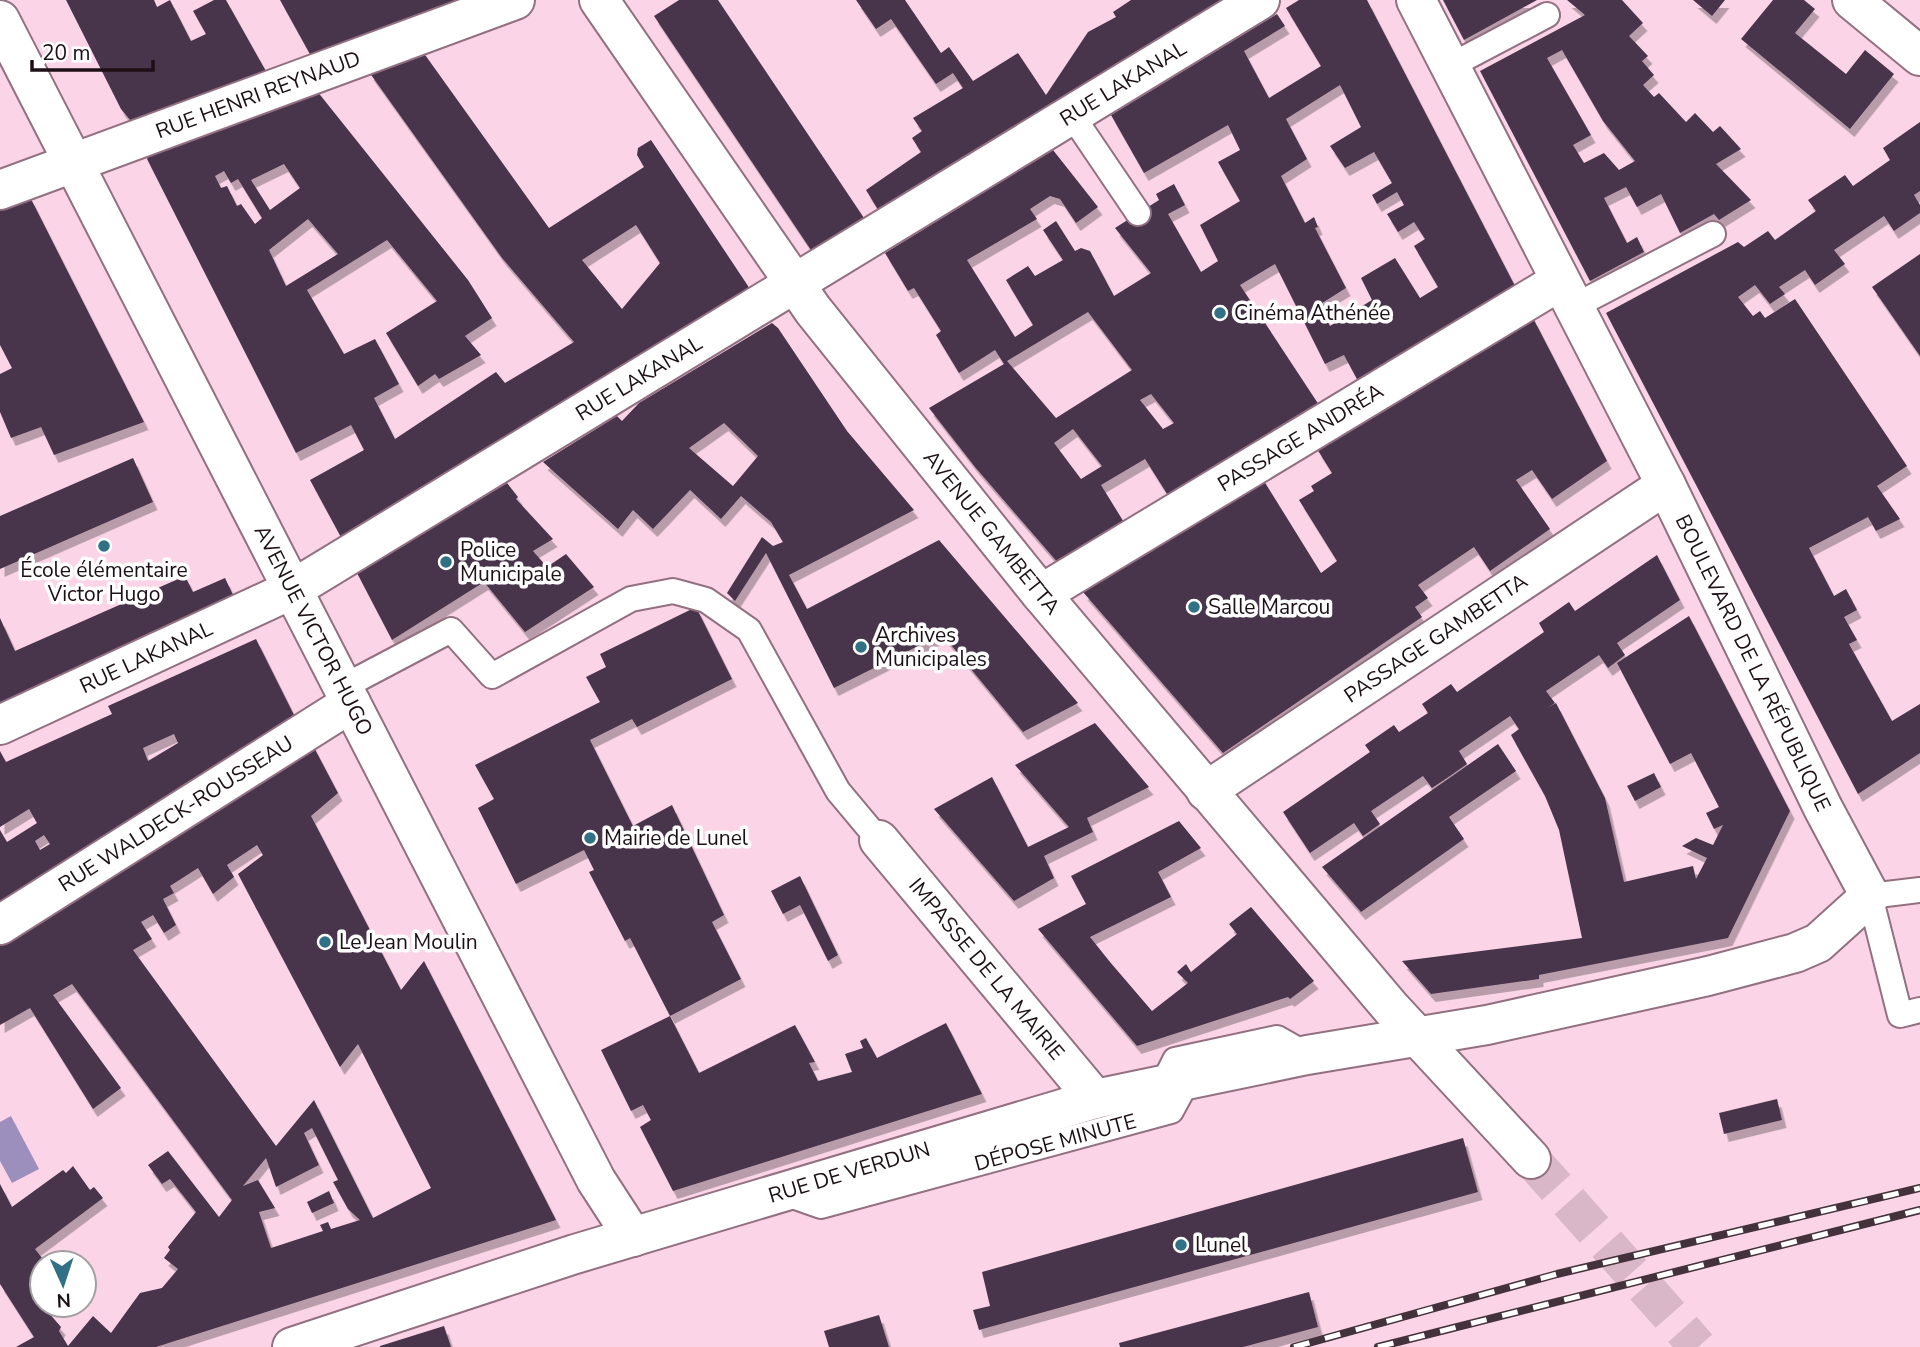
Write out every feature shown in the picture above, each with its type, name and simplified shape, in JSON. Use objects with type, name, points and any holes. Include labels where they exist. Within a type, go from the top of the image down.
[{"type":"street","name":"RUE HENRI REYNAUD","points":[[0,190],[515,0]]},
{"type":"street","name":"AVENUE GAMBETTA","points":[[599,0],[793,282],[1041,594],[1417,1036],[1531,1159]]},
{"type":"street","name":"RUE LAKANAL","points":[[0,725],[293,589],[1260,0]]},
{"type":"street","name":"BOULEVARD DE LA RÉPUBLIQUE","points":[[1416,0],[1666,485],[1823,808],[1870,896]]},
{"type":"street","points":[[1852,0],[1920,56]]},
{"type":"street","name":"AVENUE VICTOR HUGO","points":[[0,20],[597,1180],[633,1237]]},
{"type":"street","name":"PASSAGE ANDRÉA","points":[[1041,594],[1567,294]]},
{"type":"street","name":"PASSAGE GAMBETTA","points":[[1206,791],[1666,485]]},
{"type":"street","name":"RUE WALDECK-ROUSSEAU","points":[[0,925],[347,695]]},
{"type":"street","name":"IMPASSE DE LA MAIRIE","points":[[879,840],[1095,1098]]},
{"type":"street","points":[[1417,1036],[1487,1025],[1652,989],[1795,953],[1818,943],[1870,896]]},
{"type":"street","name":"RUE DE VERDUN","points":[[292,1347],[633,1237],[1095,1098],[1307,1055],[1417,1036]]},
{"type":"lane","points":[[1450,66],[1547,15]]},
{"type":"lane","points":[[1071,114],[1138,213]]},
{"type":"lane","points":[[1567,294],[1713,234]]},
{"type":"lane","points":[[347,695],[451,631],[492,676],[631,600],[673,591],[706,600],[749,630],[838,791],[879,840]]},
{"type":"lane","points":[[1920,890],[1870,896],[1900,1015],[1920,1010]]},
{"type":"lane","name":"DÉPOSE MINUTE","points":[[783,1192],[821,1206],[1171,1111],[1176,1081]]},
{"type":"shaded area","points":[[11,1116],[39,1169],[12,1183],[0,1161],[0,1122]]},
{"type":"building","points":[[66,0],[154,0],[157,7],[170,0],[191,41],[206,34],[193,11],[214,0],[226,0],[267,73],[131,121],[121,109]]},
{"type":"building","points":[[280,0],[463,0],[311,56]]},
{"type":"building","points":[[679,0],[718,0],[866,221],[813,253],[654,16]]},
{"type":"building","points":[[856,0],[905,0],[941,53],[949,47],[973,81],[1018,53],[1046,95],[1088,32],[1116,17],[1113,12],[1131,0],[1229,0],[880,213],[866,190],[921,152],[912,138],[922,131],[913,118],[963,88],[953,73],[936,84],[891,19],[876,29]]},
{"type":"building","points":[[1299,0],[1367,0],[1515,286],[1358,381],[1344,355],[1325,364],[1275,264],[1240,285],[1319,405],[1169,497],[1145,459],[1101,485],[1125,524],[1059,564],[975,467],[929,408],[1004,364],[995,350],[959,373],[936,335],[941,331],[914,288],[908,291],[885,253],[1053,150],[1098,207],[1076,223],[1060,199],[1050,196],[1030,209],[1037,219],[967,260],[1015,337],[1033,325],[1006,280],[1028,266],[1035,276],[1063,260],[1043,230],[1056,221],[1075,251],[1081,248],[1090,251],[1114,296],[1151,273],[1115,228],[1159,200],[1156,194],[1174,184],[1185,205],[1168,214],[1201,272],[1218,261],[1200,225],[1240,201],[1218,162],[1240,150],[1228,125],[1144,173],[1111,115],[1277,14],[1285,26],[1244,51],[1269,98],[1321,66],[1286,8]],"holes":[[[1340,85],[1361,127],[1330,146],[1345,168],[1374,152],[1392,183],[1372,195],[1377,204],[1397,192],[1404,205],[1387,214],[1398,232],[1414,222],[1425,239],[1414,246],[1438,287],[1420,298],[1395,258],[1361,278],[1372,300],[1330,326],[1319,305],[1346,288],[1315,228],[1318,227],[1314,217],[1305,223],[1281,176],[1307,159],[1286,119]],[[1088,312],[1132,370],[1056,418],[1007,361]],[[1151,394],[1174,423],[1163,429],[1140,400]],[[1073,429],[1102,466],[1081,479],[1054,443]]]},
{"type":"building","points":[[1443,0],[1537,0],[1464,40]]},
{"type":"building","points":[[1567,0],[1622,0],[1643,23],[1629,36],[1648,56],[1642,61],[1654,75],[1643,85],[1654,97],[1659,93],[1686,122],[1695,113],[1713,132],[1720,126],[1741,149],[1716,164],[1751,200],[1719,220],[1714,214],[1680,233],[1661,194],[1637,207],[1626,187],[1604,198],[1627,243],[1637,237],[1644,252],[1590,281],[1480,71],[1585,15]],"holes":[[[1562,50],[1603,121],[1635,161],[1619,170],[1604,153],[1584,163],[1573,145],[1591,135],[1547,58]]]},
{"type":"building","points":[[1693,0],[1725,0],[1712,16]]},
{"type":"building","points":[[1773,0],[1804,0],[1815,9],[1795,33],[1846,74],[1865,50],[1894,74],[1850,129],[1741,39]]},
{"type":"building","points":[[423,52],[549,228],[644,167],[637,155],[638,148],[651,140],[750,289],[342,539],[310,480],[364,450],[351,425],[296,453],[147,159],[150,154],[317,91],[468,280],[492,318],[465,336],[481,355],[439,379],[435,374],[418,386],[386,333],[437,301],[387,240],[307,290],[344,354],[375,339],[399,384],[374,398],[395,439],[496,372],[505,383],[574,342],[502,258],[369,72]],"holes":[[[284,164],[300,188],[270,210],[251,180]],[[224,171],[231,183],[238,179],[262,218],[255,224],[241,204],[237,206],[227,186],[221,188],[215,176]],[[308,219],[338,254],[286,286],[269,250]],[[636,225],[660,263],[622,309],[582,260]]]},
{"type":"building","points":[[1920,122],[1920,191],[1914,195],[1920,205],[1920,213],[1894,231],[1884,216],[1834,250],[1845,264],[1815,285],[1805,270],[1779,287],[1785,294],[1770,304],[1755,285],[1738,297],[1753,316],[1760,311],[1765,318],[1795,299],[1907,466],[1877,486],[1900,519],[1876,531],[1868,517],[1809,548],[1834,596],[1846,589],[1857,610],[1844,617],[1857,640],[1849,644],[1892,721],[1920,704],[1920,753],[1858,794],[1606,313],[1738,242],[1744,247],[1768,231],[1775,240],[1816,211],[1808,200],[1845,175],[1853,186],[1890,160],[1883,148]]},
{"type":"building","points":[[30,197],[144,422],[54,455],[41,427],[11,438],[0,412],[0,374],[12,368],[0,345],[0,208]]},
{"type":"building","points":[[1920,254],[1920,356],[1872,287]]},
{"type":"building","points":[[1533,318],[1607,461],[1552,499],[1532,470],[1516,480],[1550,529],[1490,571],[1474,547],[1418,585],[1428,598],[1415,607],[1422,617],[1223,753],[1083,592],[1264,481],[1321,573],[1337,561],[1299,500],[1314,491],[1311,486],[1332,473],[1317,449]]},
{"type":"building","points":[[772,323],[847,431],[914,510],[789,575],[807,609],[939,540],[1078,703],[1023,732],[942,634],[834,688],[766,553],[735,601],[727,593],[762,537],[773,546],[783,542],[771,522],[741,496],[721,519],[690,490],[653,529],[633,510],[618,529],[543,462],[617,416],[622,421],[639,403]],"holes":[[[724,423],[758,456],[733,486],[689,448]]]},
{"type":"building","points":[[133,458],[153,502],[0,569],[0,516]]},
{"type":"building","name":"Police Municipale","points":[[507,483],[518,497],[516,499],[553,539],[533,551],[547,567],[566,554],[594,587],[525,632],[484,582],[392,640],[357,573]]},
{"type":"building","points":[[1657,555],[1680,600],[1617,643],[1625,655],[1608,668],[1599,655],[1546,691],[1555,703],[1547,708],[1556,703],[1605,798],[1624,882],[1693,866],[1696,879],[1707,858],[1682,846],[1696,838],[1713,845],[1723,825],[1714,829],[1706,813],[1719,807],[1691,753],[1670,764],[1617,663],[1689,616],[1790,811],[1728,938],[1539,975],[1539,979],[1431,994],[1402,961],[1582,938],[1559,830],[1545,796],[1511,735],[1519,729],[1510,716],[1459,751],[1467,764],[1450,776],[1432,788],[1423,776],[1371,811],[1380,824],[1363,836],[1354,823],[1310,853],[1283,812],[1370,752],[1365,745],[1394,725],[1399,732],[1428,713],[1422,704],[1451,684],[1457,692],[1544,632],[1539,623],[1569,602],[1575,611]]},
{"type":"building","points":[[185,576],[193,592],[225,578],[234,597],[0,708],[0,618],[15,651]]},
{"type":"building","points":[[696,607],[732,679],[637,727],[632,719],[590,740],[633,826],[672,805],[724,915],[712,922],[741,979],[670,1016],[630,938],[625,941],[589,872],[594,870],[584,850],[516,884],[478,808],[494,799],[475,765],[600,702],[586,677],[606,667],[600,654]]},
{"type":"building","points":[[256,639],[299,725],[0,906],[0,830],[7,842],[37,823],[29,809],[0,827],[0,751],[6,762],[112,714],[108,706]],"holes":[[[174,734],[178,743],[148,761],[143,748]],[[44,835],[50,844],[40,850],[35,841]]]},
{"type":"building","points":[[1095,723],[1149,787],[1087,818],[1093,832],[1044,856],[1054,878],[1014,901],[934,809],[992,777],[1028,847],[1069,827],[1015,765]]},
{"type":"building","points":[[309,738],[338,793],[311,816],[401,990],[424,961],[556,1220],[156,1347],[16,1347],[34,1337],[0,1284],[0,1184],[12,1207],[63,1170],[66,1173],[73,1166],[90,1190],[94,1187],[103,1198],[35,1249],[28,1249],[28,1319],[54,1319],[61,1327],[59,1331],[68,1346],[90,1319],[96,1319],[111,1333],[140,1293],[162,1288],[178,1269],[164,1258],[170,1250],[168,1247],[196,1212],[170,1179],[162,1184],[148,1165],[168,1151],[219,1217],[232,1200],[72,984],[53,995],[121,1088],[93,1109],[30,1008],[0,1025],[0,934]],"holes":[[[257,845],[263,855],[238,874],[340,1067],[358,1044],[431,1188],[373,1218],[314,1100],[276,1146],[133,950],[152,939],[141,922],[153,915],[164,933],[176,925],[163,899],[174,893],[170,886],[198,868],[213,894],[234,877],[227,865]],[[312,1128],[338,1180],[333,1182],[348,1209],[360,1220],[331,1229],[328,1222],[320,1225],[323,1231],[271,1248],[259,1212],[275,1208],[258,1180],[243,1186],[266,1158],[276,1187],[319,1165],[304,1133]]]},
{"type":"building","points":[[1498,744],[1516,771],[1449,817],[1464,839],[1361,912],[1322,867]]},
{"type":"building","points":[[1654,773],[1661,787],[1635,801],[1627,786]]},
{"type":"building","points":[[1179,821],[1201,848],[1158,872],[1171,897],[1090,937],[1110,962],[1152,1011],[1188,983],[1177,972],[1186,964],[1191,972],[1237,934],[1229,924],[1251,907],[1314,981],[1290,999],[1288,997],[1137,1046],[1038,929],[1086,904],[1071,876]]},
{"type":"building","points":[[800,876],[838,955],[828,961],[800,905],[783,914],[771,891]]},
{"type":"building","points":[[670,1016],[699,1073],[795,1025],[815,1062],[809,1063],[818,1081],[852,1072],[845,1054],[863,1048],[860,1041],[866,1038],[877,1058],[946,1023],[982,1094],[673,1191],[640,1127],[651,1120],[643,1105],[631,1111],[601,1050]]},
{"type":"building","points":[[1777,1099],[1782,1120],[1724,1134],[1719,1113]]},
{"type":"building","name":"Lunel","points":[[1463,1138],[1478,1192],[979,1330],[973,1310],[990,1306],[982,1272]]},
{"type":"building","points":[[329,1191],[334,1203],[312,1213],[307,1202]]},
{"type":"building","points":[[1309,1292],[1318,1327],[1243,1347],[1120,1347],[1119,1343]]},
{"type":"building","points":[[879,1315],[889,1347],[829,1347],[824,1331]]},
{"type":"building","points":[[444,1326],[451,1347],[380,1347],[380,1346]]},
{"type":"tunnel","points":[[1531,1159],[1698,1347]]},
{"type":"railway","points":[[1294,1347],[1557,1274],[1920,1188]]},
{"type":"railway","points":[[1378,1347],[1920,1210]]},
{"type":"place","name":"Cinéma Athénée","points":[[1220,313]]},
{"type":"place","name":"École élémentaire Victor Hugo","points":[[104,546]]},
{"type":"place","name":"Police Municipale","points":[[446,562]]},
{"type":"place","name":"Salle Marcou","points":[[1194,607]]},
{"type":"place","name":"Archives Municipales","points":[[861,647]]},
{"type":"place","name":"Mairie de Lunel","points":[[590,838]]},
{"type":"place","name":"Le Jean Moulin","points":[[325,942]]},
{"type":"place","name":"Lunel","points":[[1181,1245]]}]
